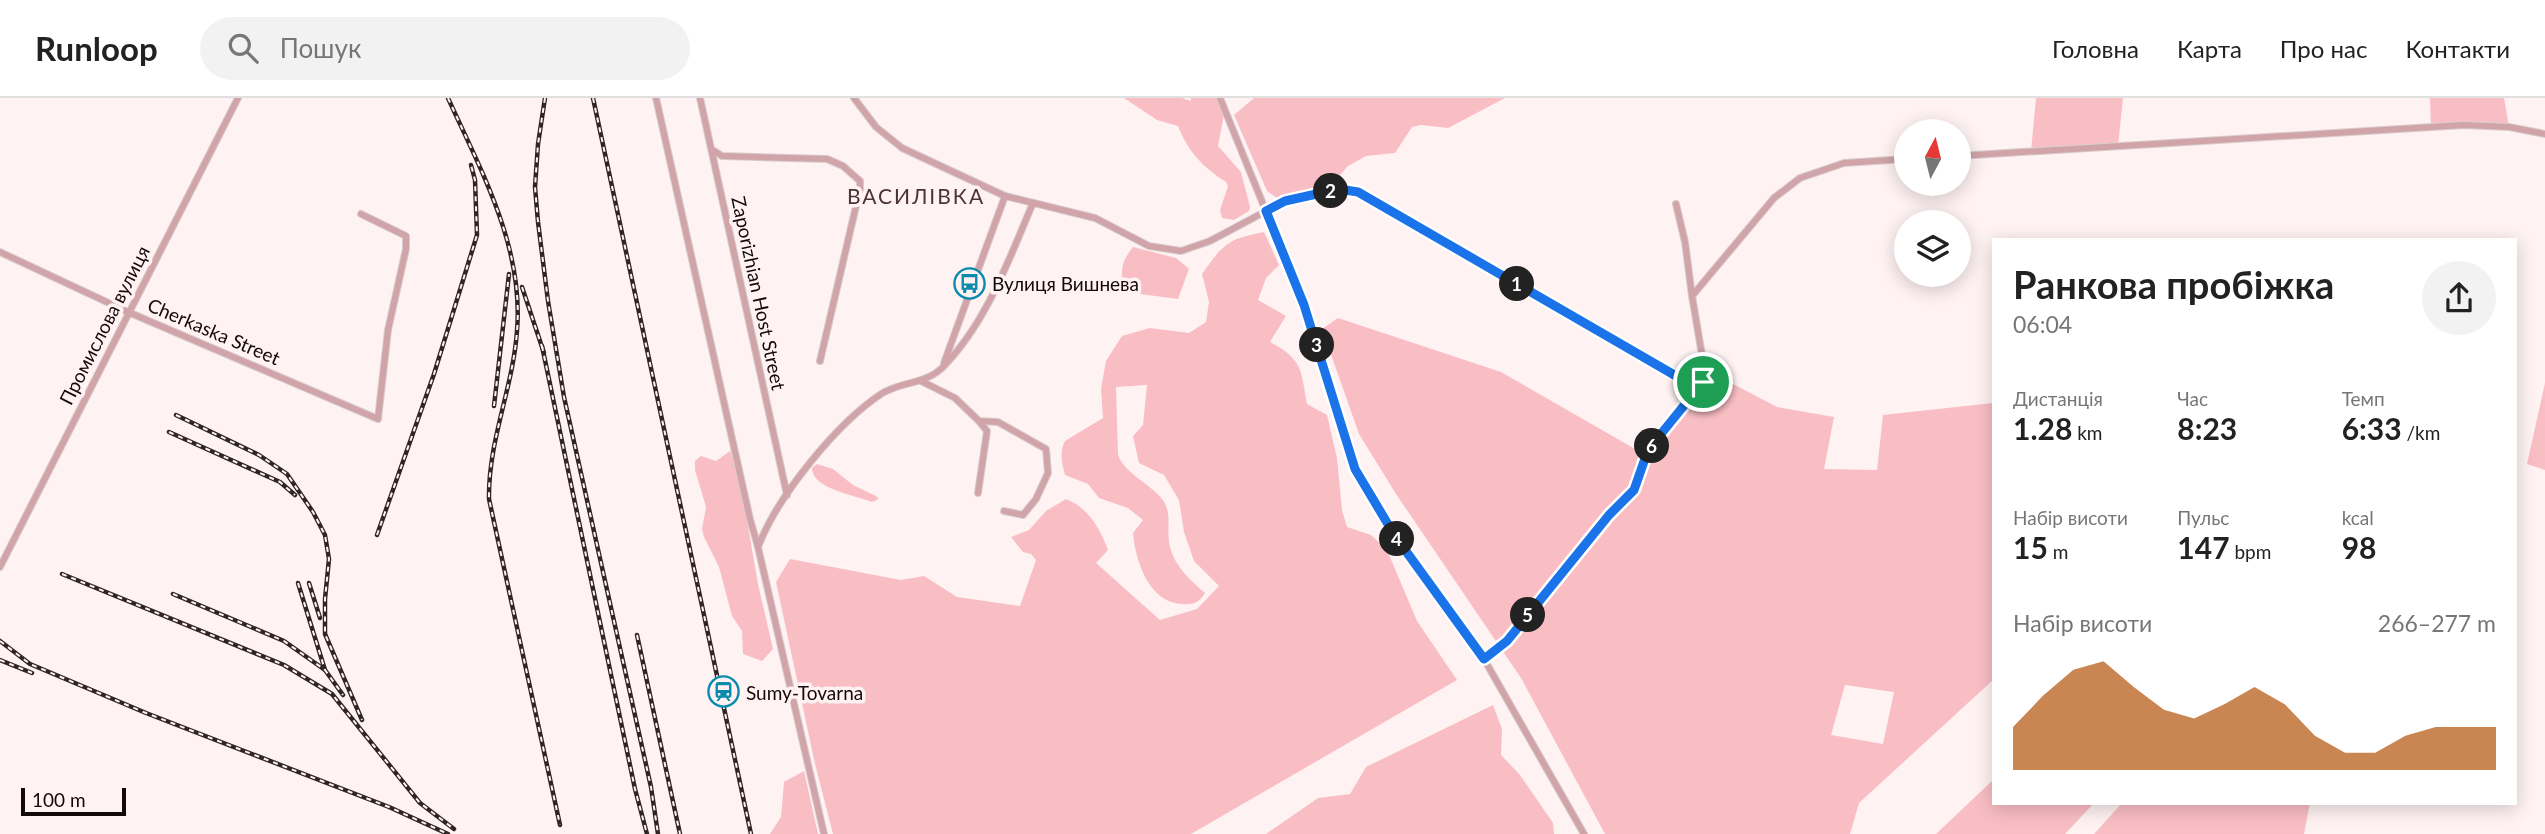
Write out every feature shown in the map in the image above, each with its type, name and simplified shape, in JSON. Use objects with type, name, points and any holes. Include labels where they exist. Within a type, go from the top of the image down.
[{"type":"street","name":"Промислова вулиця","points":[[0,567],[237,98]]},
{"type":"street","points":[[656,98],[824,834]]},
{"type":"street","name":"Zaporizhian Host Street","points":[[701,98],[788,495]]},
{"type":"street","points":[[855,98],[876,127],[902,148],[1005,195],[1095,218],[1149,246],[1181,251],[1210,241],[1285,201],[1339,189],[1358,192],[1683,380],[1703,382]]},
{"type":"street","points":[[1220,98],[1304,305],[1355,469],[1395,536],[1484,659],[1584,834]]},
{"type":"street","points":[[1971,155],[2464,125],[2509,127],[2545,134]]},
{"type":"street","points":[[713,151],[722,156],[827,159],[843,166],[860,181],[820,361]]},
{"type":"street","points":[[1692,296],[1774,198],[1800,178],[1844,163],[1894,160]]},
{"type":"street","points":[[942,368],[975,284],[1005,195]]},
{"type":"street","points":[[758,547],[766,526],[788,495],[823,448],[859,411],[894,387],[931,377],[968,339],[998,284],[1033,203]]},
{"type":"street","points":[[1484,659],[1507,641],[1609,515],[1634,490],[1648,450],[1703,382],[1704,367],[1685,242],[1676,204]]},
{"type":"street","name":"Cherkaska Street","points":[[0,252],[128,312],[378,419],[388,330],[406,249],[406,236],[361,214]]},
{"type":"street","points":[[921,381],[955,398],[987,431],[978,493]]},
{"type":"street","points":[[979,421],[998,422],[1046,449],[1048,473],[1036,499],[1023,515],[1004,511]]},
{"type":"shaded area","points":[[1124,98],[1182,98],[1191,101],[1191,98],[1217,98],[1224,115],[1218,146],[1241,172],[1249,211],[1234,220],[1222,218],[1220,210],[1228,186],[1226,182],[1198,158],[1178,126],[1157,120]]},
{"type":"shaded area","points":[[1254,98],[1505,98],[1448,128],[1421,125],[1412,127],[1395,153],[1366,156],[1348,166],[1331,185],[1277,198],[1267,191],[1234,115]]},
{"type":"shaded area","points":[[2036,98],[2123,98],[2118,146],[2031,151]]},
{"type":"shaded area","points":[[2430,98],[2504,98],[2509,127],[2431,127]]},
{"type":"shaded area","points":[[1264,232],[1279,265],[1266,278],[1258,300],[1286,316],[1270,342],[1295,360],[1307,404],[1327,415],[1337,458],[1342,510],[1347,527],[1371,535],[1387,550],[1417,621],[1457,680],[1191,834],[833,834],[815,764],[776,582],[790,559],[901,580],[924,576],[957,597],[1020,606],[1036,560],[1031,554],[1023,552],[1011,537],[1029,530],[1046,511],[1066,499],[1081,508],[1093,520],[1101,534],[1108,550],[1096,563],[1160,620],[1197,609],[1219,586],[1194,561],[1184,532],[1179,500],[1164,475],[1139,463],[1133,436],[1143,425],[1147,385],[1116,387],[1118,454],[1125,467],[1157,493],[1165,504],[1169,541],[1177,564],[1205,593],[1198,601],[1193,604],[1171,602],[1153,588],[1141,567],[1134,544],[1133,533],[1143,520],[1128,508],[1099,498],[1088,484],[1065,475],[1062,449],[1065,441],[1103,418],[1101,389],[1106,361],[1122,336],[1150,328],[1189,333],[1206,322],[1209,302],[1202,274],[1228,244],[1242,237]]},
{"type":"shaded area","points":[[1133,247],[1176,258],[1189,269],[1178,299],[1125,292],[1122,268]]},
{"type":"shaded area","points":[[1338,318],[1501,372],[1642,453],[1659,446],[1714,374],[1777,407],[1834,417],[1824,469],[1877,470],[1883,415],[1992,403],[1992,681],[1859,803],[1850,834],[1605,834],[1521,678],[1396,494],[1359,434],[1322,329]],"holes":[[[1845,685],[1894,692],[1883,744],[1831,735]]]},
{"type":"shaded area","points":[[2545,383],[2545,470],[2527,464]]},
{"type":"shaded area","points":[[730,451],[738,468],[758,584],[773,649],[762,661],[743,654],[742,631],[732,616],[719,567],[702,529],[706,507],[695,461],[701,456],[716,461]]},
{"type":"shaded area","points":[[817,464],[833,469],[853,485],[879,499],[872,502],[827,486],[814,475],[812,468]]},
{"type":"shaded area","points":[[1493,705],[1502,729],[1501,755],[1520,775],[1553,823],[1554,834],[1266,834],[1318,798],[1350,794],[1366,767]]},
{"type":"shaded area","points":[[804,771],[818,834],[770,834],[781,817],[784,782]]},
{"type":"shaded area","points":[[1992,781],[1992,805],[2092,805],[2065,834],[1936,834]]},
{"type":"shaded area","points":[[2120,805],[2310,805],[2304,834],[2094,834]]},
{"type":"railway","points":[[448,98],[498,210],[514,269],[517,300],[515,352],[492,456],[489,499],[560,825]]},
{"type":"railway","points":[[545,98],[535,187],[548,301],[564,397],[651,787],[658,834]]},
{"type":"railway","points":[[593,98],[751,834]]},
{"type":"railway","points":[[377,535],[434,374],[477,235],[475,180],[471,165]]},
{"type":"railway","points":[[494,406],[509,274]]},
{"type":"railway","points":[[522,287],[544,353]]},
{"type":"railway","points":[[542,346],[635,789],[647,834]]},
{"type":"railway","points":[[176,415],[259,455],[287,474],[313,512],[325,535],[329,559],[325,634],[362,720]]},
{"type":"railway","points":[[169,432],[280,482],[295,495]]},
{"type":"railway","points":[[62,574],[284,665],[332,694],[420,803],[454,829]]},
{"type":"railway","points":[[298,583],[325,670]]},
{"type":"railway","points":[[309,583],[320,618]]},
{"type":"railway","points":[[173,594],[284,641],[325,670],[343,695]]},
{"type":"railway","points":[[637,635],[680,834]]},
{"type":"railway","points":[[0,641],[30,664],[146,713],[389,807],[448,834]]},
{"type":"railway","points":[[0,660],[32,673]]},
{"type":"place","name":"Вулиця Вишнева","points":[[969,283]]},
{"type":"place","name":"Sumy-Tovarna","points":[[723,692]]},
{"type":"district","name":"ВАСИЛІВКА","points":[[916,195]]},
{"type":"route","points":[[1339,189],[1358,192],[1683,380],[1703,382],[1648,450],[1634,490],[1609,515],[1507,641],[1484,659],[1395,536],[1355,469],[1304,305],[1266,211],[1285,201],[1339,189]]}]
